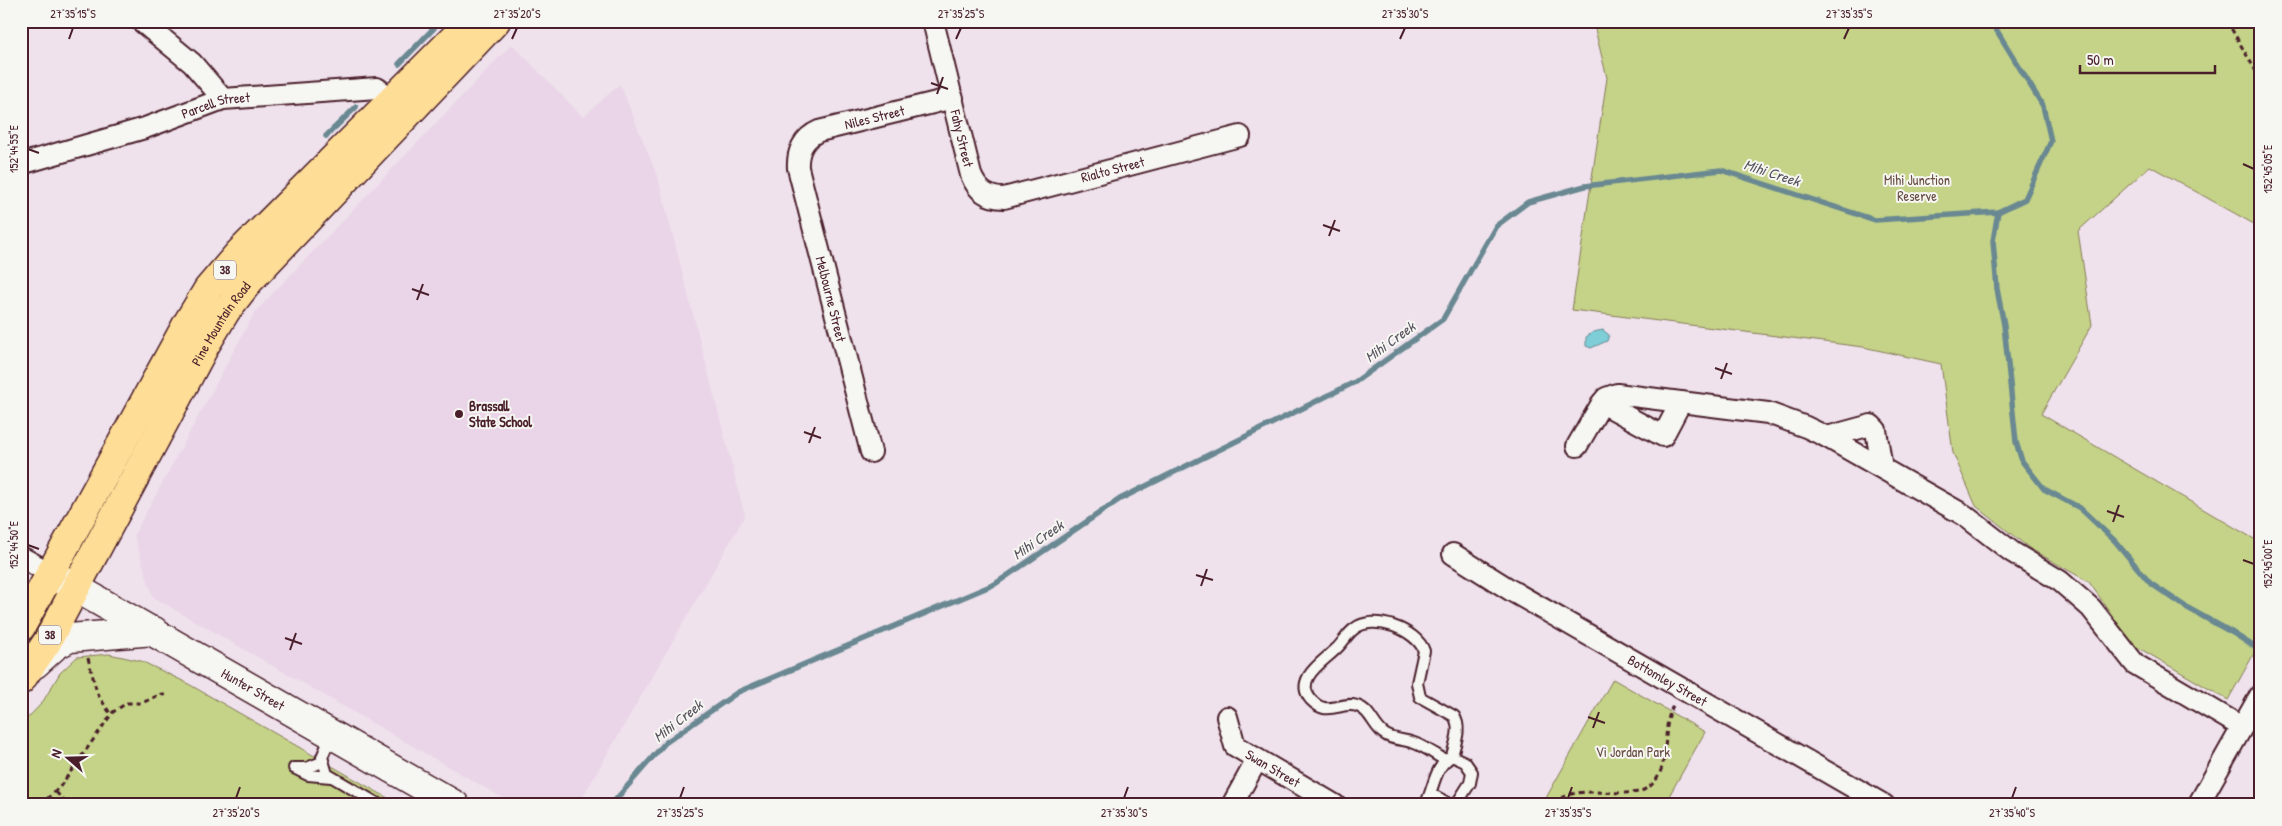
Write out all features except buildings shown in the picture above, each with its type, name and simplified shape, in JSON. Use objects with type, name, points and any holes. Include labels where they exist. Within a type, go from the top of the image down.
[{"type":"main road","name":"Pine Mountain Road","points":[[24,677],[47,642],[75,587],[226,311],[250,280],[471,21]]},
{"type":"main road","name":"Pine Mountain Road","points":[[21,627],[208,289],[238,254],[496,21]]},
{"type":"main road","name":"Hunter Street","points":[[50,573],[456,805]]},
{"type":"main road","points":[[24,677],[56,645],[70,638],[154,631]]},
{"type":"street","points":[[141,21],[192,63],[223,99]]},
{"type":"street","name":"Fahy Street","points":[[933,21],[971,174],[974,182],[985,194]]},
{"type":"street","name":"Parcell Street","points":[[21,164],[145,128],[223,99],[377,88],[400,106]]},
{"type":"street","name":"Niles Street","points":[[802,145],[808,137],[819,131],[953,98]]},
{"type":"street","name":"Rialto Street","points":[[985,194],[1004,198],[1240,136]]},
{"type":"street","name":"Melbourne Street","points":[[802,145],[798,168],[871,452]]},
{"type":"street","points":[[1577,446],[1602,403],[1611,395],[1617,394],[1768,414],[1806,427],[1827,437],[1964,516],[2012,552],[2072,589],[2091,608],[2134,664],[2242,727]]},
{"type":"street","points":[[1602,403],[1663,436],[1681,402]]},
{"type":"street","points":[[1827,437],[1871,425],[1876,430],[1882,468]]},
{"type":"street","name":"Bottomley Street","points":[[1452,554],[1512,591],[1884,805]]},
{"type":"street","points":[[21,557],[50,573]]},
{"type":"street","points":[[2198,805],[2261,694]]},
{"type":"street","name":"Swan Street","points":[[1227,717],[1235,746],[1335,805]]},
{"type":"street","points":[[1232,805],[1258,760]]},
{"type":"lane","points":[[1425,805],[1431,794],[1433,780],[1448,758],[1457,736],[1457,721],[1454,716],[1420,697],[1417,683],[1424,652],[1416,638],[1386,624],[1375,621],[1364,622],[1354,629],[1309,675],[1306,687],[1307,696],[1313,703],[1323,708],[1346,704],[1358,706],[1367,712],[1383,734],[1399,740],[1412,742],[1448,758],[1465,762],[1472,772],[1470,783],[1456,805]]},
{"type":"lane","points":[[332,734],[322,762],[327,774],[380,805]]},
{"type":"lane","points":[[322,762],[306,768],[294,768],[308,775],[331,777]]},
{"type":"lane","points":[[1431,794],[1451,805]]},
{"type":"path","points":[[2227,21],[2261,80]]},
{"type":"path","points":[[88,655],[93,682],[111,715]]},
{"type":"path","points":[[1556,805],[1564,796],[1579,793],[1641,792],[1655,783],[1662,767],[1671,709],[1684,689]]},
{"type":"path","points":[[40,805],[56,792],[111,715],[127,703],[142,702],[161,694],[169,697]]},
{"type":"path","points":[[56,792],[68,805]]},
{"type":"shaded area","name":"Brassall State School","points":[[512,44],[583,117],[620,84],[658,178],[745,516],[578,805],[515,805],[153,597],[134,535],[255,312]]},
{"type":"green space","name":"Mihi Junction Reserve","points":[[1593,21],[2261,21],[2261,228],[2150,166],[2078,231],[2092,325],[2041,414],[2261,543],[2261,641],[2228,700],[2132,644],[2089,582],[2029,548],[1976,506],[1953,453],[1941,364],[1863,347],[1572,310],[1607,78]]},
{"type":"green space","points":[[109,654],[141,661],[185,682],[400,805],[21,805],[21,725],[42,703],[60,673],[77,657]]},
{"type":"green space","name":"Vi Jordan Park","points":[[1613,679],[1705,732],[1664,805],[1542,805]]},
{"type":"water","points":[[1603,330],[1609,335],[1607,341],[1591,348],[1586,346],[1586,337],[1593,332]]},
{"type":"waterway","name":"Mihi Creek","points":[[611,805],[665,743],[738,692],[995,584],[1120,499],[1355,382],[1443,319],[1496,226],[1528,202],[1585,186],[1721,170],[1875,220],[1998,212],[2025,199],[2051,141],[2043,106],[1991,21]]},
{"type":"waterway","points":[[399,64],[434,28]]},
{"type":"waterway","points":[[326,136],[356,107]]},
{"type":"waterway","points":[[1998,212],[1993,241],[1997,289],[2004,325],[2016,442],[2022,461],[2044,489],[2080,508],[2115,541],[2150,583],[2186,607],[2261,651]]},
{"type":"place","name":"Brassall State School","points":[[459,414]]}]
